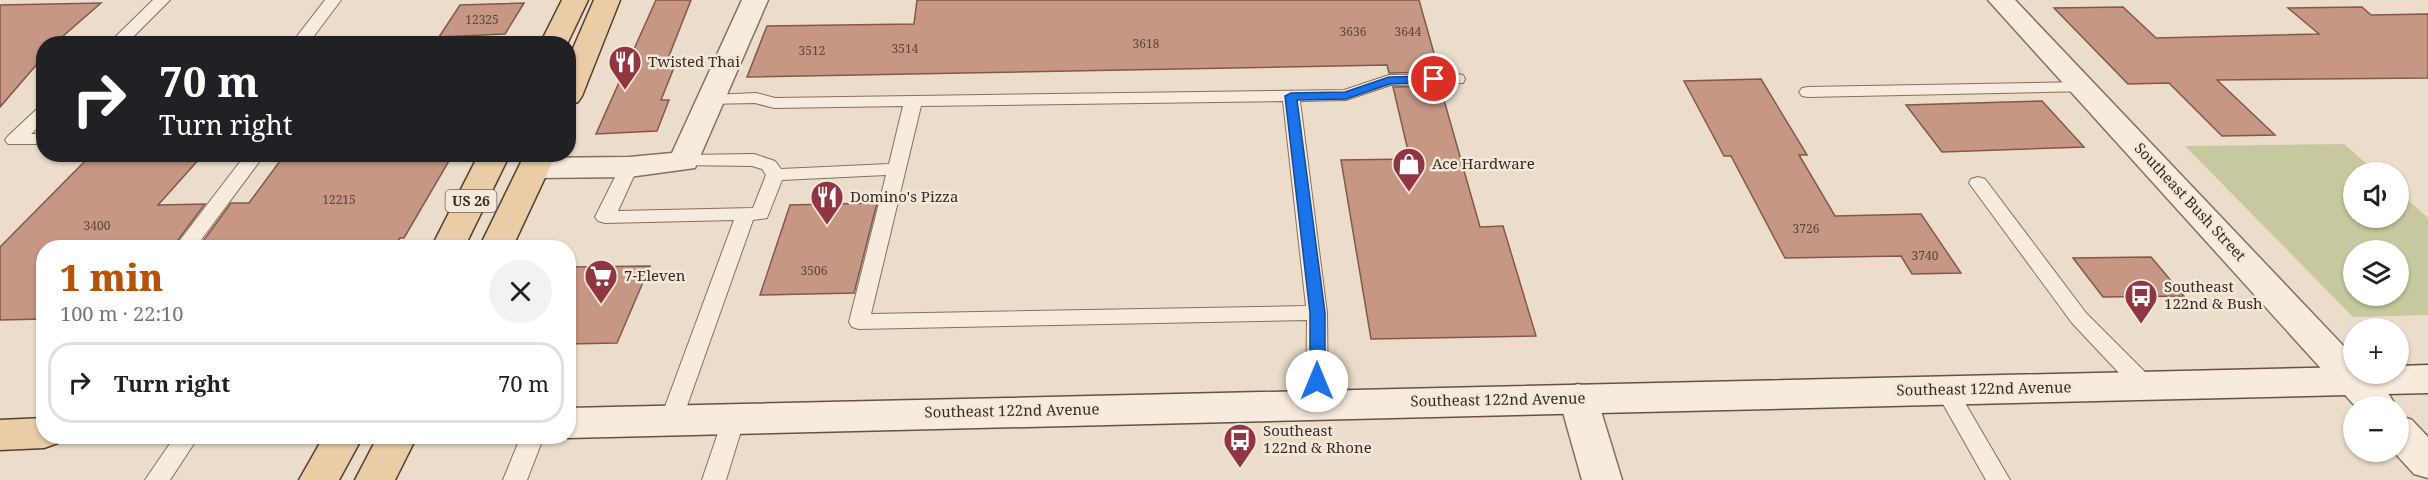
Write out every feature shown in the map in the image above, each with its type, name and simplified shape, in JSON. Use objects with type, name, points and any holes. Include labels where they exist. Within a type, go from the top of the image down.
[{"type":"main road","points":[[557,36],[575,0]]},
{"type":"main road","points":[[576,76],[607,0]]},
{"type":"main road","points":[[552,162],[629,167],[684,161],[755,0]]},
{"type":"main road","name":"Southeast Bush Street","points":[[2001,0],[2365,393]]},
{"type":"main road","name":"US 26","points":[[451,240],[491,162]]},
{"type":"main road","name":"US 26","points":[[499,240],[537,162]]},
{"type":"main road","name":"Southeast 122nd Avenue","points":[[576,423],[2144,385],[2365,393],[2428,379]]},
{"type":"main road","points":[[1578,398],[1602,480]]},
{"type":"main road","points":[[0,435],[36,432]]},
{"type":"main road","points":[[2409,442],[2428,463]]},
{"type":"main road","points":[[319,480],[339,444]]},
{"type":"main road","points":[[375,480],[394,444]]},
{"type":"lane","points":[[124,36],[162,0]]},
{"type":"lane","points":[[305,36],[333,0]]},
{"type":"lane","points":[[712,100],[756,98],[774,103],[913,102],[1346,95],[1389,80],[1456,79]]},
{"type":"lane","points":[[1808,92],[2083,87]]},
{"type":"lane","points":[[1291,96],[1317,313],[1317,404]]},
{"type":"lane","points":[[913,102],[859,322],[1317,313]]},
{"type":"lane","points":[[36,119],[14,140],[36,139]]},
{"type":"lane","points":[[684,161],[754,160],[769,165],[775,174]]},
{"type":"lane","points":[[190,240],[250,162]]},
{"type":"lane","points":[[629,167],[605,217],[760,214],[775,174]]},
{"type":"lane","points":[[775,174],[897,169]]},
{"type":"lane","points":[[1978,183],[2079,318],[2144,385]]},
{"type":"lane","points":[[671,420],[746,214]]},
{"type":"lane","points":[[1946,390],[1998,480]]},
{"type":"lane","points":[[714,480],[734,418]]},
{"type":"lane","points":[[157,480],[182,444]]},
{"type":"lane","points":[[514,480],[530,444]]},
{"type":"green space","points":[[2344,144],[2365,162],[2343,162],[2343,228],[2409,228],[2409,201],[2428,218],[2428,315],[2353,317],[2185,146]]},
{"type":"building","points":[[656,0],[691,0],[667,61],[677,60],[661,100],[669,100],[657,131],[596,134]]},
{"type":"building","points":[[917,0],[1419,0],[1437,64],[1434,64],[1436,72],[1389,73],[1387,65],[747,77],[767,26],[914,24]]},
{"type":"building","points":[[101,3],[63,36],[36,36],[36,65],[0,107],[0,5]]},
{"type":"building","points":[[524,3],[505,34],[440,36],[460,5]]},
{"type":"building","points":[[2123,7],[2156,38],[2319,34],[2288,8],[2362,7],[2371,15],[2428,14],[2428,78],[2217,80],[2275,135],[2222,136],[2169,83],[2128,84],[2054,8]]},
{"type":"building","points":[[1761,79],[1807,155],[1799,155],[1835,216],[1921,214],[1961,273],[1912,274],[1901,256],[1785,258],[1731,156],[1724,156],[1684,81]]},
{"type":"building","name":"Ace Hardware","points":[[1440,86],[1480,227],[1503,226],[1536,336],[1371,339],[1341,160],[1410,159],[1393,87]]},
{"type":"building","points":[[2042,101],[2084,147],[1942,152],[1906,105]]},
{"type":"building","points":[[84,162],[197,162],[158,205],[205,204],[178,240],[36,240],[36,319],[0,320],[0,247]]},
{"type":"building","points":[[279,162],[448,162],[404,238],[399,240],[204,240],[231,203],[249,203]]},
{"type":"building","points":[[877,203],[854,293],[760,295],[790,205]]},
{"type":"building","points":[[2151,257],[2184,296],[2103,297],[2073,258]]},
{"type":"building","name":"7-Eleven","points":[[650,266],[617,343],[576,344],[576,267]]},
{"type":"place","name":"Twisted Thai","points":[[625,91]]},
{"type":"place","name":"Ace Hardware","points":[[1409,193]]},
{"type":"place","name":"Domino's Pizza","points":[[827,226]]},
{"type":"place","name":"7-Eleven","points":[[601,305]]},
{"type":"place","name":"Southeast 122nd & Bush","points":[[2141,325]]},
{"type":"place","name":"Southeast 122nd & Rhone","points":[[1240,469]]},
{"type":"route","points":[[1317,381],[1317,313],[1291,96],[1346,95],[1389,80],[1434,79]]}]
